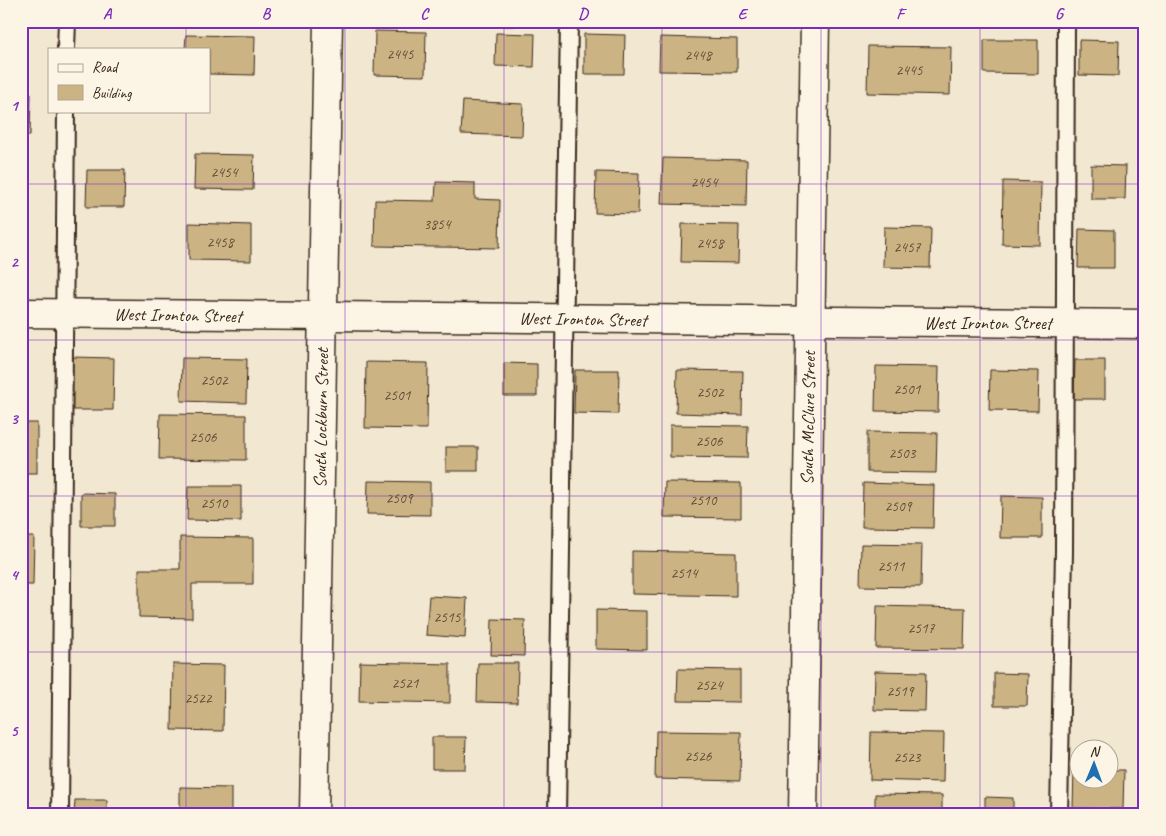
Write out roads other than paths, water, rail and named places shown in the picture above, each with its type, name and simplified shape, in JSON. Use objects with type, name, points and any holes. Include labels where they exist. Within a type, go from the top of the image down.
[{"type":"street","name":"South Lockburn Street","points":[[314,815],[328,21]]},
{"type":"street","name":"South McClure Street","points":[[803,815],[814,21]]},
{"type":"street","name":"West Ironton Street","points":[[21,313],[1145,324]]},
{"type":"lane","points":[[66,48],[67,21]]},
{"type":"lane","points":[[557,815],[569,21]]},
{"type":"lane","points":[[1059,815],[1064,551],[1066,21]]},
{"type":"lane","points":[[60,815],[66,112]]}]
